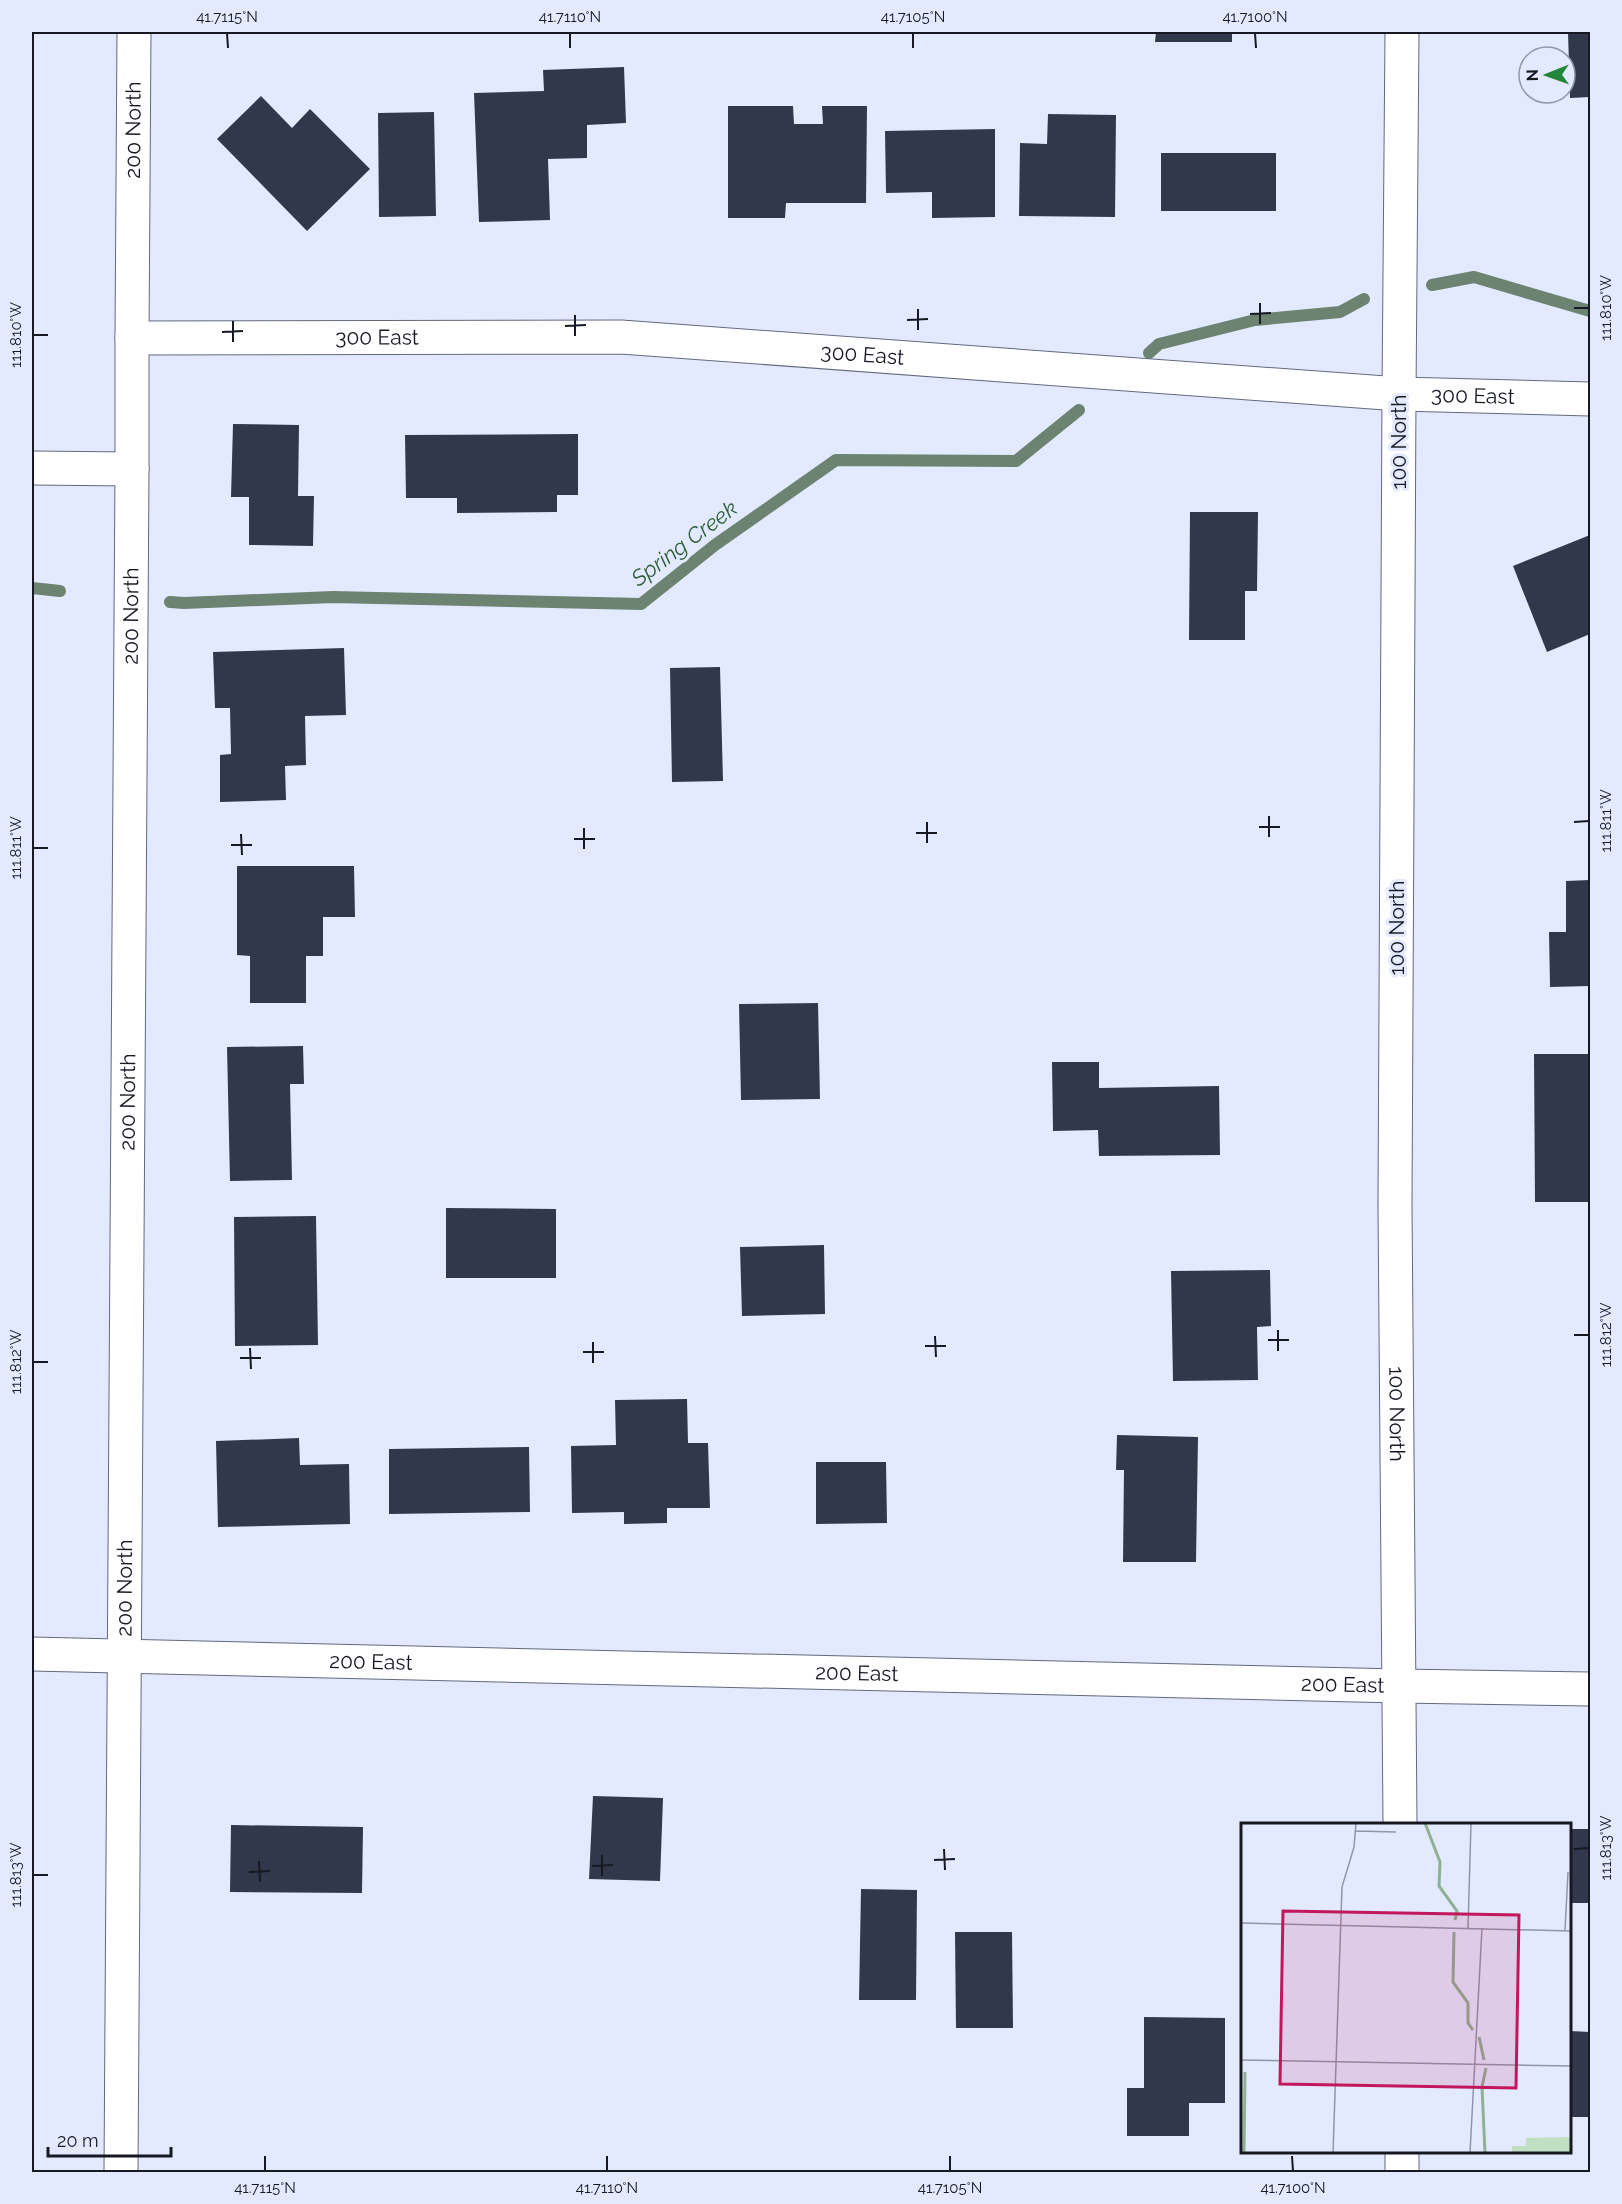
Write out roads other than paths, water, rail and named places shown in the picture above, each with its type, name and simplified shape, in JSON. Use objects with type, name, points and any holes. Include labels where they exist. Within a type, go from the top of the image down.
[{"type":"street","name":"200 North","points":[[121,2172],[134,32]]},
{"type":"street","name":"100 North","points":[[1400,1823],[1395,1181],[1402,32]]},
{"type":"street","name":"300 East","points":[[132,338],[621,337],[1400,394],[1590,399]]},
{"type":"street","points":[[32,468],[132,469]]},
{"type":"street","name":"200 East","points":[[32,1654],[1590,1689]]},
{"type":"street","points":[[1402,2153],[1402,2172]]},
{"type":"waterway","name":"Spring Creek","points":[[1432,285],[1474,277],[1590,311]]},
{"type":"waterway","name":"Spring Creek","points":[[1149,353],[1159,344],[1255,320],[1340,312],[1364,299]]},
{"type":"waterway","name":"Spring Creek","points":[[170,602],[333,597],[641,604],[715,545],[836,460],[1016,461],[1079,410]]},
{"type":"waterway","name":"Spring Creek","points":[[32,588],[60,591]]}]
